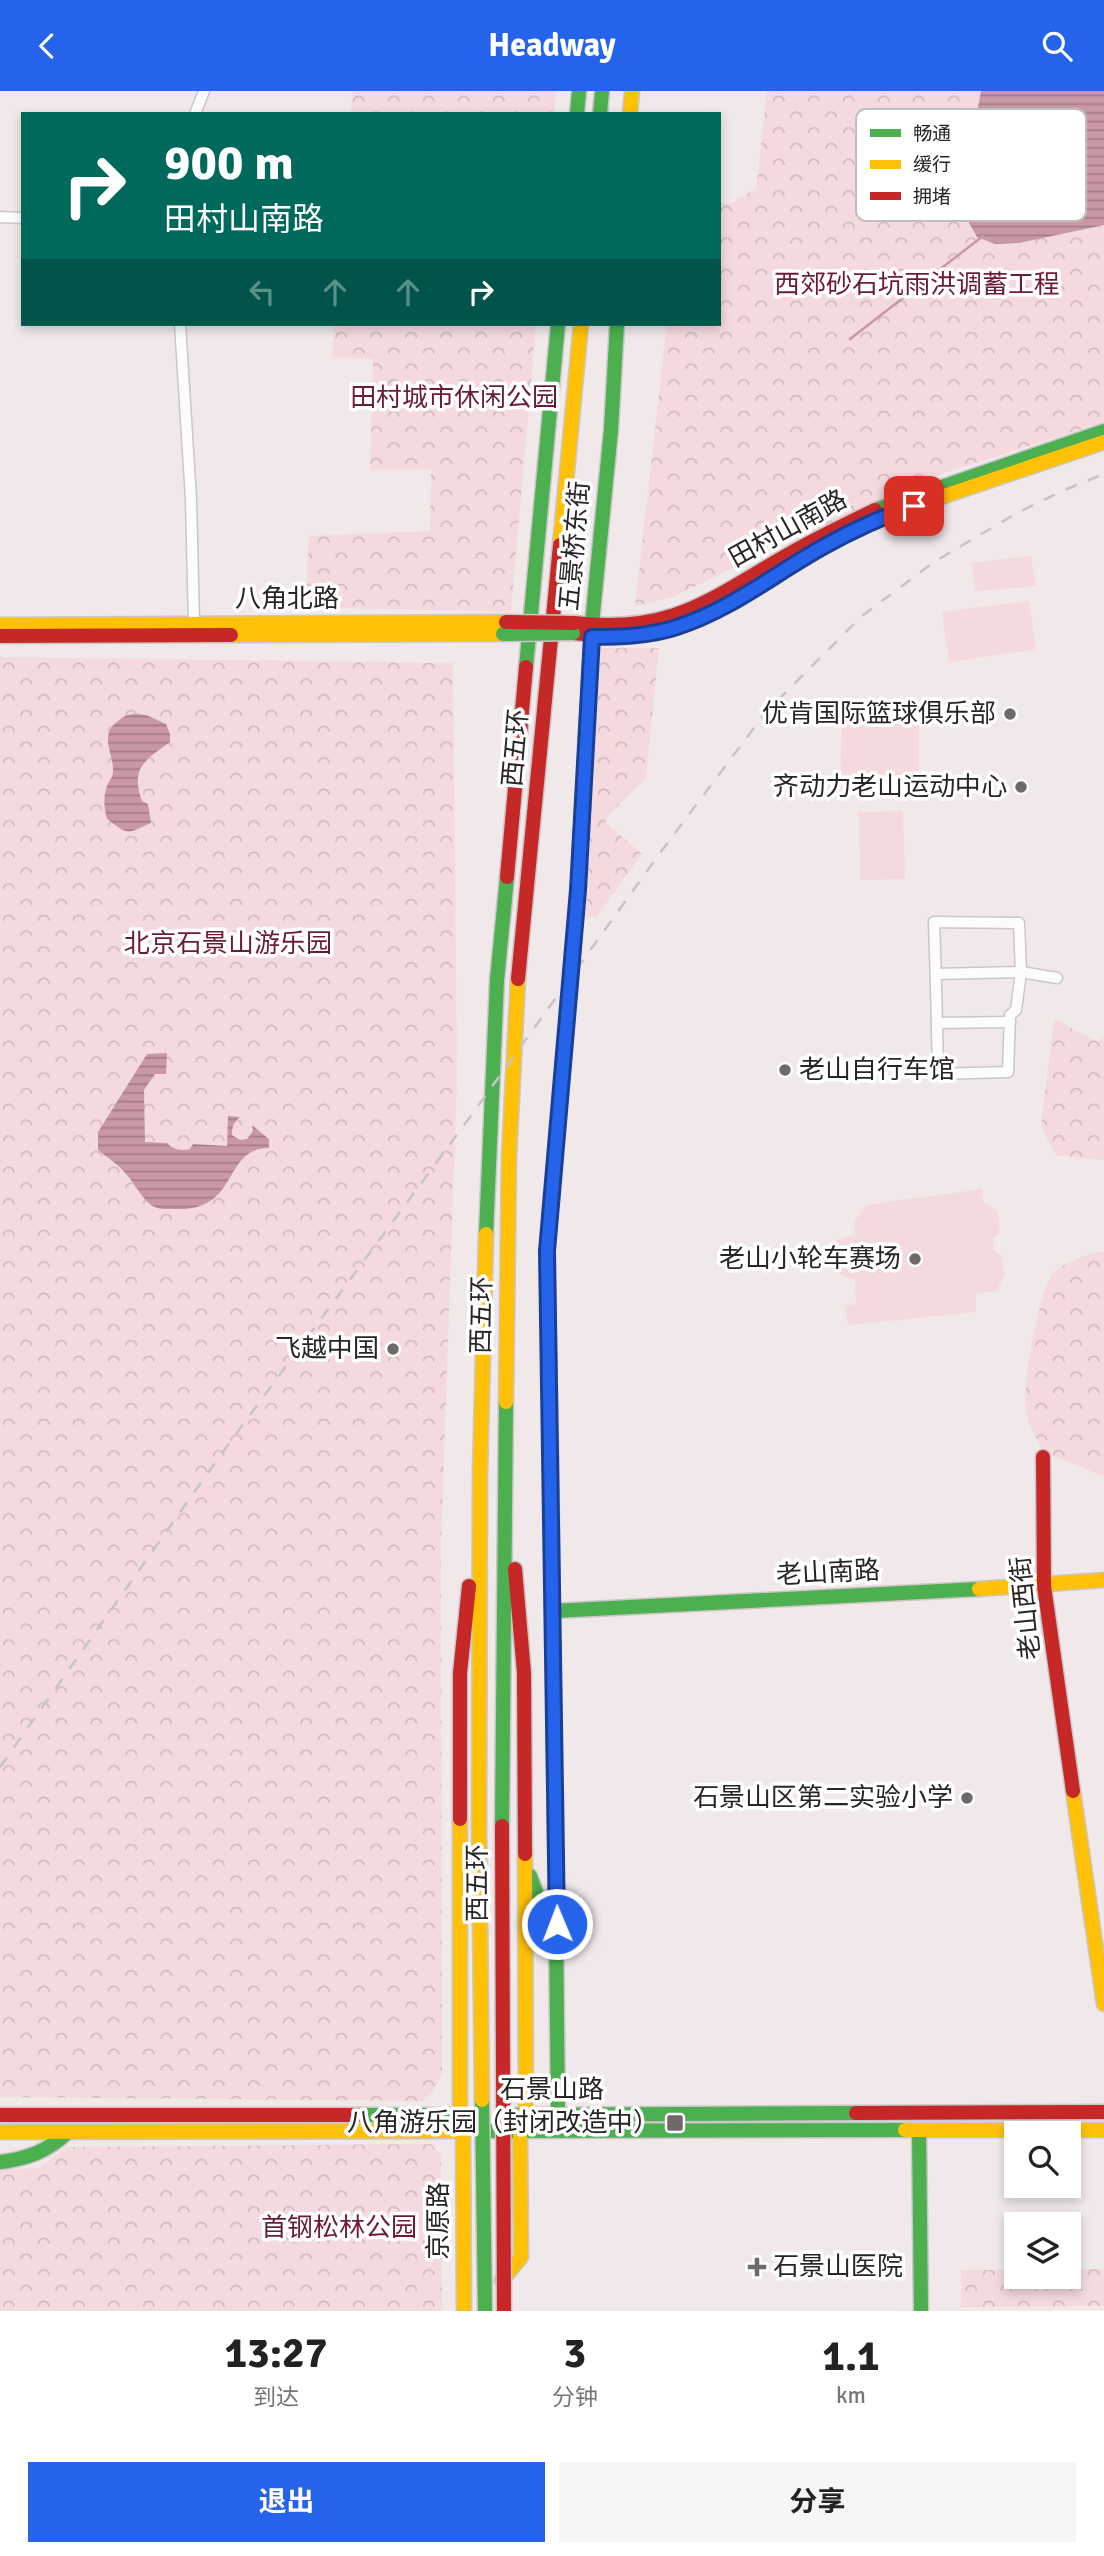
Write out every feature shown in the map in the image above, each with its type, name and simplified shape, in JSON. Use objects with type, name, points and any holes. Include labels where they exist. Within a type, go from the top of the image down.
[{"type":"main road","points":[[578,112],[579,91]]},
{"type":"main road","points":[[600,112],[602,91]]},
{"type":"main road","points":[[630,112],[632,91]]},
{"type":"main road","name":"西五环","points":[[485,2311],[479,1826],[480,1473],[488,1156],[497,980],[558,326]]},
{"type":"main road","name":"西五环","points":[[504,2311],[502,1826],[509,1156],[518,980],[581,326]]},
{"type":"main road","name":"五景桥东街","points":[[558,2115],[554,1611],[547,1251],[578,890],[592,631],[611,430],[617,326]]},
{"type":"main road","name":"田村山南路","points":[[592,631],[646,624],[674,617],[709,602],[790,553],[882,506],[1104,431]]},
{"type":"main road","name":"田村山南路","points":[[574,628],[646,634],[675,628],[738,599],[821,548],[891,513],[1104,442]]},
{"type":"main road","name":"八角北路","points":[[0,625],[574,628]]},
{"type":"main road","name":"八角北路","points":[[0,636],[504,628]]},
{"type":"main road","points":[[477,2311],[521,2257],[520,2131],[526,2115],[524,1673],[505,1442]]},
{"type":"main road","name":"老山西街","points":[[1043,1457],[1044,1586],[1104,2004]]},
{"type":"main road","name":"京原路","points":[[455,2311],[460,2115],[460,1674],[480,1473]]},
{"type":"main road","name":"老山南路","points":[[554,1611],[1044,1586],[1104,1580]]},
{"type":"main road","points":[[524,1862],[557,1950]]},
{"type":"main road","name":"石景山路","points":[[0,2115],[1104,2112]]},
{"type":"main road","points":[[919,2130],[921,2311]]},
{"type":"main road","name":"石景山路","points":[[0,2132],[1104,2130]]},
{"type":"main road","name":"京原路","points":[[459,2131],[464,2311]]},
{"type":"main road","points":[[0,2162],[30,2158],[47,2150],[68,2132]]},
{"type":"street","points":[[196,112],[204,91]]},
{"type":"street","points":[[0,217],[21,218]]},
{"type":"street","points":[[180,326],[191,499],[194,624]]},
{"type":"street","points":[[934,922],[1019,923],[1021,972],[1016,1010],[1010,1015],[1008,1072],[938,1074],[934,922]]},
{"type":"street","points":[[936,974],[1021,972],[1057,978]]},
{"type":"street","points":[[937,1023],[1010,1021]]},
{"type":"green space","points":[[353,91],[556,91],[554,112],[351,112]]},
{"type":"green space","name":"西郊砂石坑雨洪调蓄工程","points":[[767,91],[1104,91],[1104,422],[925,479],[670,598],[635,606],[667,326],[721,326],[721,202],[731,204],[756,188]]},
{"type":"green space","name":"田村城市休闲公园","points":[[334,326],[536,326],[511,612],[305,607],[309,536],[430,531],[431,469],[370,470],[373,359],[332,357]]},
{"type":"green space","points":[[1031,556],[1036,586],[976,591],[971,563]]},
{"type":"green space","points":[[1029,601],[1036,649],[949,662],[942,612]]},
{"type":"green space","points":[[601,648],[659,648],[646,778],[606,818],[606,823],[642,854],[596,917],[585,917]]},
{"type":"green space","name":"北京石景山游乐园","points":[[0,657],[453,663],[457,1080],[441,1543],[442,2075],[433,2092],[423,2101],[0,2097]]},
{"type":"green space","points":[[842,724],[919,724],[919,777],[840,777]]},
{"type":"green space","points":[[903,811],[905,879],[860,880],[859,812]]},
{"type":"green space","points":[[1054,1019],[1098,1042],[1104,1037],[1104,1160],[1056,1155],[1041,1127]]},
{"type":"green space","name":"老山小轮车赛场","points":[[982,1189],[983,1202],[998,1212],[1000,1233],[993,1238],[994,1250],[1001,1256],[1005,1275],[996,1291],[976,1294],[976,1312],[848,1325],[845,1306],[856,1304],[855,1280],[836,1273],[827,1263],[827,1255],[834,1243],[855,1235],[854,1222],[867,1205]]},
{"type":"green space","points":[[1104,1251],[1103,1476],[1042,1451],[1029,1420],[1025,1398],[1037,1316],[1048,1281],[1054,1272],[1065,1264]]},
{"type":"green space","name":"首钢松林公园","points":[[431,2144],[441,2155],[442,2311],[0,2311],[0,2170],[39,2168],[67,2147]]},
{"type":"green space","points":[[1081,2269],[1104,2269],[1104,2306],[961,2307],[961,2270],[1004,2270],[1004,2289],[1081,2289]]},
{"type":"shaded area","points":[[981,91],[1104,91],[1104,225],[1019,243],[995,244],[977,237],[969,221],[1086,221],[1086,109],[978,109]]},
{"type":"shaded area","points":[[138,714],[166,724],[170,742],[147,760],[139,773],[139,790],[142,801],[148,804],[151,823],[125,831],[107,819],[106,815],[105,794],[113,772],[108,739],[112,727],[120,719]]},
{"type":"shaded area","points":[[167,1053],[166,1074],[155,1074],[144,1090],[145,1142],[167,1143],[181,1150],[190,1149],[193,1144],[227,1146],[228,1116],[240,1117],[232,1129],[232,1135],[240,1140],[247,1139],[253,1131],[252,1125],[269,1139],[269,1148],[254,1151],[244,1158],[221,1191],[197,1207],[154,1207],[124,1171],[98,1150],[98,1132],[147,1054]]},
{"type":"waterway","points":[[850,339],[983,236]]},
{"type":"railway","points":[[0,1767],[222,1453],[766,712],[862,616],[934,562],[1017,513],[1104,474]]},
{"type":"traffic: fast","points":[[577,112],[579,91]]},
{"type":"traffic: fast","points":[[600,112],[602,91]]},
{"type":"traffic: fast","points":[[526,667],[558,326]]},
{"type":"traffic: fast","points":[[564,1056],[578,890],[593,613],[611,430],[617,326]]},
{"type":"traffic: fast","points":[[875,510],[1104,431]]},
{"type":"traffic: fast","points":[[503,634],[573,633]]},
{"type":"traffic: fast","points":[[486,1234],[497,980],[507,877]]},
{"type":"traffic: fast","points":[[502,1826],[506,1402]]},
{"type":"traffic: fast","points":[[551,1459],[558,2115]]},
{"type":"traffic: fast","points":[[554,1611],[979,1589]]},
{"type":"traffic: fast","points":[[530,1876],[557,1950]]},
{"type":"traffic: fast","points":[[482,2100],[485,2311]]},
{"type":"traffic: fast","points":[[513,2115],[856,2113]]},
{"type":"traffic: fast","points":[[359,2115],[460,2115]]},
{"type":"traffic: fast","points":[[489,2131],[905,2130]]},
{"type":"traffic: fast","points":[[919,2130],[921,2311]]},
{"type":"traffic: fast","points":[[0,2162],[37,2153],[68,2132]]},
{"type":"traffic: slow","points":[[630,112],[632,91]]},
{"type":"traffic: slow","points":[[560,545],[581,326]]},
{"type":"traffic: slow","points":[[773,577],[838,539],[888,515],[1104,442]]},
{"type":"traffic: slow","points":[[0,625],[506,622]]},
{"type":"traffic: slow","points":[[231,635],[503,634]]},
{"type":"traffic: slow","points":[[506,1402],[509,1156],[518,979]]},
{"type":"traffic: slow","points":[[551,1459],[547,1250],[564,1056]]},
{"type":"traffic: slow","points":[[479,1826],[480,1474],[486,1234]]},
{"type":"traffic: slow","points":[[979,1589],[1104,1580]]},
{"type":"traffic: slow","points":[[1073,1791],[1104,2004]]},
{"type":"traffic: slow","points":[[460,1819],[460,2115],[463,2131],[464,2311]]},
{"type":"traffic: slow","points":[[479,1826],[482,2100]]},
{"type":"traffic: slow","points":[[525,1854],[526,2115]]},
{"type":"traffic: slow","points":[[502,2280],[521,2257],[520,2131],[523,2122]]},
{"type":"traffic: slow","points":[[905,2130],[1104,2130]]},
{"type":"traffic: slow","points":[[0,2132],[463,2131]]},
{"type":"traffic: jam","points":[[574,623],[638,623],[688,610],[810,542],[875,510]]},
{"type":"traffic: jam","points":[[518,979],[560,545]]},
{"type":"traffic: jam","points":[[573,633],[630,635],[678,625],[724,605],[773,577]]},
{"type":"traffic: jam","points":[[506,622],[574,623]]},
{"type":"traffic: jam","points":[[0,636],[231,635]]},
{"type":"traffic: jam","points":[[507,877],[526,667]]},
{"type":"traffic: jam","points":[[1043,1457],[1044,1586],[1073,1791]]},
{"type":"traffic: jam","points":[[515,1569],[524,1673],[525,1854]]},
{"type":"traffic: jam","points":[[460,1819],[460,1673],[469,1586]]},
{"type":"traffic: jam","points":[[502,1826],[504,2311]]},
{"type":"traffic: jam","points":[[856,2113],[1104,2112]]},
{"type":"traffic: jam","points":[[0,2115],[359,2115]]},
{"type":"place","name":"优肯国际篮球俱乐部","points":[[1010,714]]},
{"type":"place","name":"齐动力老山运动中心","points":[[1021,787]]},
{"type":"place","name":"老山自行车馆","points":[[785,1070]]},
{"type":"place","name":"老山小轮车赛场","points":[[915,1259]]},
{"type":"place","name":"飞越中国","points":[[393,1349]]},
{"type":"place","name":"石景山区第二实验小学","points":[[967,1798]]},
{"type":"place","name":"八角游乐园（封闭改造中）","points":[[675,2123]]},
{"type":"place","name":"石景山医院","points":[[757,2267]]},
{"type":"route","points":[[557,1924],[547,1251],[578,890],[592,637],[646,634],[675,628],[703,617],[855,530],[891,513],[914,506]]}]
